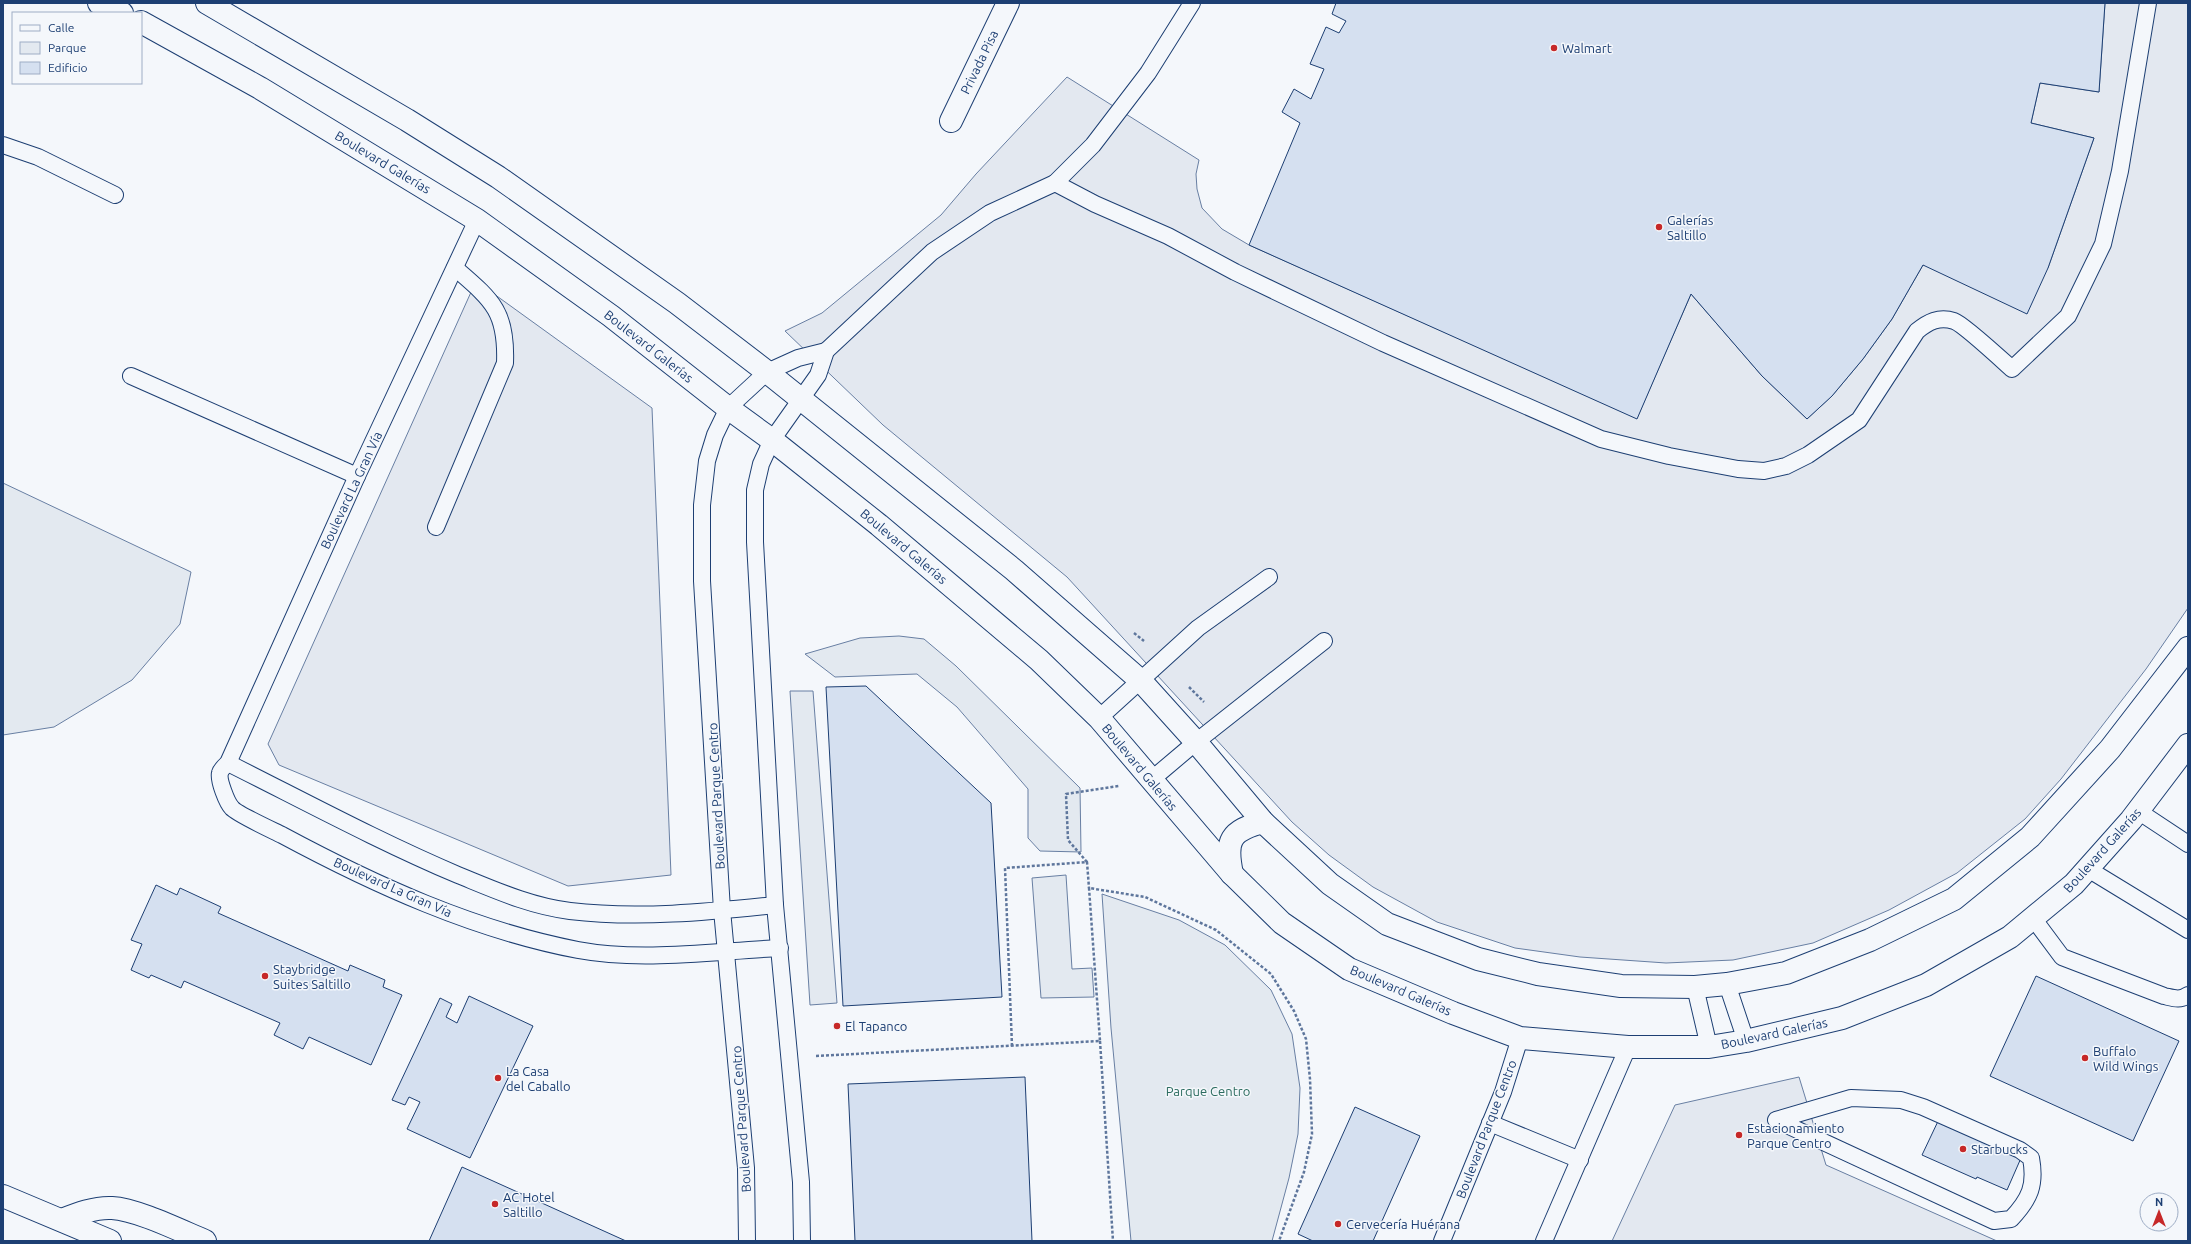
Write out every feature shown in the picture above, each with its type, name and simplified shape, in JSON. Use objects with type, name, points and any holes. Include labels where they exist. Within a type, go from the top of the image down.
[{"type":"street","points":[[99,3],[120,12]]},
{"type":"street","points":[[207,3],[407,120],[498,177],[677,303],[767,372],[1014,570],[1141,681],[1196,742],[1263,822],[1330,884],[1387,924],[1464,953],[1538,974],[1620,986],[1695,987],[1727,984],[1786,973],[1870,940],[1954,899],[2030,836],[2110,749],[2188,648]]},
{"type":"street","name":"Privada Pisa","points":[[951,121],[1008,3]]},
{"type":"street","name":"Boulevard Galerías","points":[[142,23],[260,88],[477,220],[611,316],[728,408],[772,440],[879,525],[1027,650],[1099,718],[1232,874],[1282,922],[1349,969],[1453,1013],[1520,1038],[1628,1047],[1708,1047],[1746,1041],[1842,1018],[1926,985],[2010,937],[2074,884],[2138,811],[2187,748]]},
{"type":"street","points":[[1232,874],[1228,854],[1232,840],[1240,829],[1263,822]]},
{"type":"street","points":[[3,1196],[110,1241]]},
{"type":"street","points":[[62,1220],[81,1212],[106,1208],[119,1209],[205,1241]]},
{"type":"lane","points":[[802,1241],[801,1182],[775,905],[755,542],[755,490],[761,464],[772,440],[802,400],[818,375],[826,352],[932,252],[990,213],[1055,184],[1093,145],[1148,73],[1192,3]]},
{"type":"lane","points":[[1055,184],[1095,204],[1168,236],[1235,272],[1383,343],[1601,439],[1670,456],[1738,469],[1764,471],[1786,466],[1808,455],[1860,420],[1917,331],[1928,322],[1940,319],[1955,321],[2012,369],[2068,316],[2102,244],[2120,171],[2148,3]]},
{"type":"lane","points":[[3,145],[38,157],[115,196]]},
{"type":"lane","name":"Boulevard La Gran Vía","points":[[477,220],[357,476],[228,762],[220,773],[220,783],[232,808],[305,847],[432,908],[513,935],[580,950],[641,955],[780,948]]},
{"type":"lane","points":[[436,527],[504,364],[506,341],[502,322],[487,296],[454,268]]},
{"type":"lane","name":"Boulevard Parque Centro","points":[[747,1241],[746,1168],[722,910],[702,581],[702,504],[707,461],[715,435],[728,408],[767,372],[798,358],[826,352]]},
{"type":"lane","points":[[131,376],[357,476]]},
{"type":"lane","points":[[1099,718],[1198,628],[1269,577]]},
{"type":"lane","points":[[1151,780],[1196,742],[1324,641]]},
{"type":"lane","points":[[228,762],[418,858],[518,900],[569,911],[621,914],[722,910],[775,905]]},
{"type":"lane","points":[[2138,811],[2188,844]]},
{"type":"lane","points":[[2088,869],[2188,930]]},
{"type":"lane","points":[[2033,918],[2062,957],[2164,996],[2175,999],[2184,998],[2188,995]]},
{"type":"lane","points":[[1727,984],[1746,1041]]},
{"type":"lane","points":[[1695,987],[1708,1047]]},
{"type":"lane","name":"Boulevard Parque Centro","points":[[1442,1241],[1503,1092],[1520,1038]]},
{"type":"lane","points":[[1544,1241],[1628,1047]]},
{"type":"lane","points":[[1851,1098],[1901,1100],[1923,1107],[2020,1150],[2031,1158],[2034,1174],[2031,1190],[2023,1206],[2012,1219],[1994,1221],[1776,1120],[1851,1098]]},
{"type":"lane","points":[[1490,1123],[1580,1160]]},
{"type":"path","points":[[1066,794],[1068,840],[1087,862],[1113,1241]]},
{"type":"path","points":[[1012,1046],[1005,868],[1087,862]]},
{"type":"path","points":[[1088,888],[1145,897],[1216,930],[1271,974],[1294,1011],[1306,1040],[1310,1079],[1312,1134],[1304,1172],[1279,1241]]},
{"type":"path","points":[[790,1058],[1100,1041]]},
{"type":"green space","points":[[3,483],[191,572],[180,624],[132,680],[54,727],[3,735]]},
{"type":"green space","points":[[899,636],[924,639],[956,666],[1080,788],[1081,852],[1040,851],[1028,838],[1028,789],[957,707],[917,674],[835,677],[805,654],[860,638]]},
{"type":"green space","points":[[790,691],[813,691],[837,1003],[810,1005]]},
{"type":"green space","points":[[1066,875],[1072,969],[1092,968],[1094,997],[1041,998],[1032,878]]},
{"type":"green space","name":"Parque Centro","points":[[1102,894],[1179,920],[1225,945],[1271,990],[1292,1034],[1300,1088],[1298,1134],[1289,1178],[1272,1241],[1131,1241],[1111,1028]]},
{"type":"shaded area","points":[[2105,3],[2188,3],[2188,608],[2146,669],[2061,779],[2025,819],[1957,873],[1889,910],[1813,943],[1733,960],[1666,963],[1580,957],[1515,948],[1437,922],[1373,887],[1329,855],[1292,822],[1067,577],[883,425],[785,331],[822,313],[941,215],[976,174],[1067,77],[1199,160],[1196,174],[1197,189],[1202,208],[1222,229],[1249,245],[1637,418],[1691,294],[1762,376],[1807,419],[1832,396],[1863,359],[1892,319],[1923,265],[2048,268],[2094,138],[2031,123],[2040,83],[2099,92]]},
{"type":"shaded area","points":[[476,281],[652,408],[671,875],[568,886],[279,765],[268,744]]},
{"type":"shaded area","name":"Estacionamiento Parque Centro","points":[[1799,1077],[1826,1165],[1997,1241],[1612,1241],[1675,1105]]},
{"type":"building","name":"Galerías Saltillo","points":[[1336,3],[2105,3],[2099,92],[2040,83],[2031,123],[2094,138],[2048,268],[2027,314],[1923,265],[1892,319],[1863,359],[1832,396],[1807,419],[1762,376],[1691,294],[1637,419],[1249,245],[1300,123],[1282,112],[1294,89],[1311,99],[1324,69],[1310,64],[1326,27],[1339,33],[1346,21],[1332,14]]},
{"type":"building","points":[[866,686],[991,803],[1002,997],[843,1006],[826,687]]},
{"type":"building","name":"Staybridge Suites Saltillo","points":[[156,885],[177,895],[180,888],[221,907],[218,913],[348,971],[350,965],[385,980],[383,987],[402,995],[371,1065],[309,1037],[303,1049],[274,1035],[280,1023],[184,981],[181,988],[151,975],[149,978],[131,970],[142,944],[131,940]]},
{"type":"building","name":"Buffalo Wild Wings","points":[[2036,976],[2179,1041],[2133,1141],[1990,1076]]},
{"type":"building","points":[[469,996],[533,1026],[470,1158],[407,1129],[420,1102],[409,1097],[405,1105],[392,1100],[440,998],[452,1004],[446,1017],[457,1023]]},
{"type":"building","points":[[1025,1077],[1032,1241],[855,1241],[848,1084]]},
{"type":"building","points":[[1355,1107],[1420,1136],[1373,1241],[1313,1241],[1298,1234]]},
{"type":"building","name":"Starbucks","points":[[1940,1117],[2021,1158],[2007,1190],[1977,1177],[1976,1179],[1922,1155]]},
{"type":"building","name":"AC Hotel Saltillo","points":[[462,1167],[626,1241],[429,1241]]},
{"type":"place","name":"Walmart","points":[[1554,48]]},
{"type":"place","name":"Galerías Saltillo","points":[[1659,227]]},
{"type":"place","name":"Staybridge Suites Saltillo","points":[[265,976]]},
{"type":"place","name":"El Tapanco","points":[[837,1026]]},
{"type":"place","name":"Buffalo Wild Wings","points":[[2085,1058]]},
{"type":"place","name":"La Casa del Caballo","points":[[498,1078]]},
{"type":"place","name":"Estacionamiento Parque Centro","points":[[1739,1135]]},
{"type":"place","name":"Starbucks","points":[[1963,1149]]},
{"type":"place","name":"AC Hotel Saltillo","points":[[495,1204]]},
{"type":"place","name":"Cervecería Huérana","points":[[1338,1224]]}]
